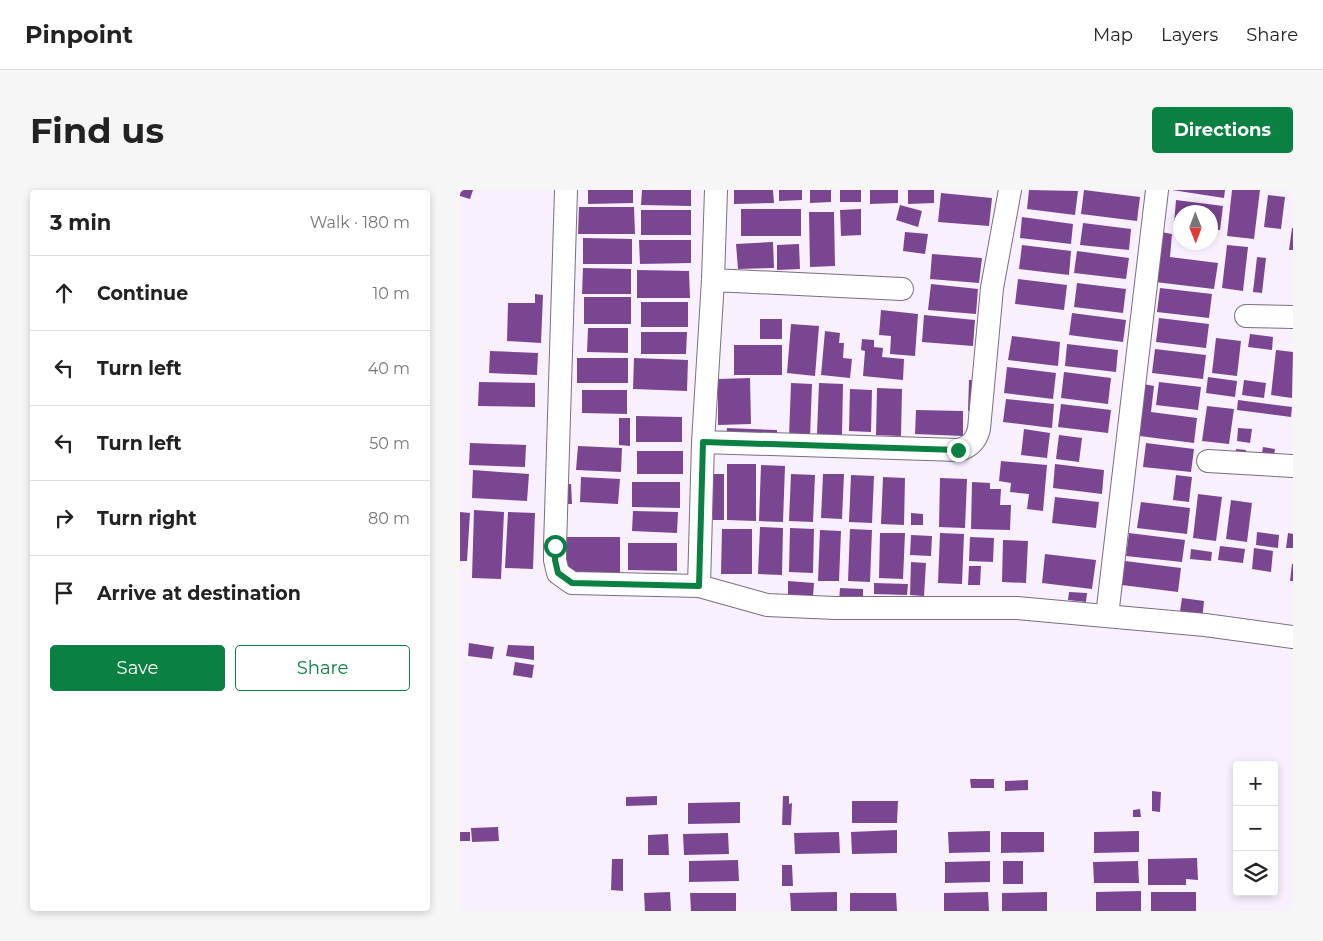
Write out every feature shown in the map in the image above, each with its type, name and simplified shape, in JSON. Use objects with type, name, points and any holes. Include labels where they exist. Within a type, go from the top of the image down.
[{"type":"street","points":[[566,190],[555,560],[558,573],[572,583],[699,586],[767,605],[835,608],[1017,608],[1205,625],[1293,637]]},
{"type":"street","points":[[699,586],[703,442],[713,280],[716,190]]},
{"type":"street","points":[[703,442],[958,450],[967,448],[972,444],[980,429],[992,288],[1010,190]]},
{"type":"street","points":[[1107,616],[1157,190]]},
{"type":"street","points":[[713,280],[902,289]]},
{"type":"street","points":[[1246,316],[1293,317]]},
{"type":"street","points":[[1208,461],[1293,466]]},
{"type":"building","points":[[460,190],[473,190],[470,199],[460,196]]},
{"type":"building","points":[[588,190],[633,190],[633,203],[588,204]]},
{"type":"building","points":[[642,190],[691,190],[691,206],[641,205]]},
{"type":"building","points":[[734,190],[773,190],[774,203],[734,204]]},
{"type":"building","points":[[779,190],[802,190],[802,200],[779,201]]},
{"type":"building","points":[[810,190],[831,190],[831,202],[810,203]]},
{"type":"building","points":[[840,190],[861,190],[861,202],[840,202]]},
{"type":"building","points":[[870,190],[898,190],[898,203],[870,204]]},
{"type":"building","points":[[908,190],[934,190],[934,203],[908,204]]},
{"type":"building","points":[[1029,190],[1078,191],[1075,215],[1027,209]]},
{"type":"building","points":[[1084,190],[1140,197],[1137,221],[1081,214]]},
{"type":"building","points":[[1172,190],[1225,190],[1224,198]]},
{"type":"building","points":[[1232,190],[1260,190],[1254,239],[1227,236]]},
{"type":"building","points":[[941,193],[992,198],[989,226],[938,222]]},
{"type":"building","points":[[1268,195],[1285,197],[1281,229],[1264,227]]},
{"type":"building","points":[[1176,200],[1215,205],[1176,205]]},
{"type":"building","points":[[900,205],[922,211],[918,227],[896,220]]},
{"type":"building","points":[[1218,205],[1223,206],[1220,230],[1218,230]]},
{"type":"building","points":[[579,207],[634,207],[635,234],[578,234]]},
{"type":"building","points":[[741,209],[801,209],[801,236],[741,236]]},
{"type":"building","points":[[861,209],[861,235],[841,236],[840,210]]},
{"type":"building","points":[[641,210],[691,210],[691,235],[641,235]]},
{"type":"building","points":[[809,212],[834,212],[835,266],[810,267]]},
{"type":"building","points":[[1022,217],[1073,224],[1071,244],[1020,238]]},
{"type":"building","points":[[1083,223],[1131,229],[1129,250],[1080,245]]},
{"type":"building","points":[[1292,228],[1293,250],[1289,250]]},
{"type":"building","points":[[905,232],[928,234],[925,254],[903,251]]},
{"type":"building","points":[[1161,232],[1172,234],[1170,257],[1218,263],[1214,289],[1155,282]]},
{"type":"building","points":[[583,238],[632,239],[632,264],[583,264]]},
{"type":"building","points":[[639,240],[691,240],[691,263],[640,264]]},
{"type":"building","points":[[773,242],[774,268],[738,269],[736,244]]},
{"type":"building","points":[[799,244],[800,269],[777,270],[777,245]]},
{"type":"building","points":[[1022,245],[1071,251],[1069,275],[1019,269]]},
{"type":"building","points":[[1227,245],[1248,247],[1243,291],[1222,288]]},
{"type":"building","points":[[1077,251],[1129,258],[1126,279],[1074,273]]},
{"type":"building","points":[[932,254],[982,258],[979,283],[930,279]]},
{"type":"building","points":[[1257,257],[1266,258],[1262,293],[1253,292]]},
{"type":"building","points":[[583,268],[631,269],[631,294],[582,294]]},
{"type":"building","points":[[637,270],[689,271],[690,298],[637,298]]},
{"type":"building","points":[[1018,279],[1067,285],[1064,310],[1015,304]]},
{"type":"building","points":[[1077,283],[1126,289],[1123,313],[1074,307]]},
{"type":"building","points":[[931,284],[978,289],[976,314],[928,310]]},
{"type":"building","points":[[1160,288],[1212,294],[1209,318],[1157,312]]},
{"type":"building","points":[[535,294],[543,295],[541,343],[507,341],[508,303],[535,303]]},
{"type":"building","points":[[584,297],[631,297],[631,324],[584,324]]},
{"type":"building","points":[[641,302],[688,302],[688,327],[641,327]]},
{"type":"building","points":[[881,310],[918,314],[915,356],[890,354],[891,336],[879,335]]},
{"type":"building","points":[[1072,313],[1126,320],[1123,342],[1069,335]]},
{"type":"building","points":[[924,315],[975,320],[973,346],[922,342]]},
{"type":"building","points":[[1159,318],[1209,324],[1206,348],[1156,342]]},
{"type":"building","points":[[760,319],[782,319],[782,339],[760,339]]},
{"type":"building","points":[[791,324],[819,326],[815,376],[787,373]]},
{"type":"building","points":[[588,328],[628,328],[628,353],[587,352]]},
{"type":"building","points":[[825,331],[840,333],[839,343],[844,343],[843,358],[852,359],[850,378],[821,375]]},
{"type":"building","points":[[641,332],[687,332],[686,354],[641,354]]},
{"type":"building","points":[[1250,334],[1273,337],[1272,350],[1248,347]]},
{"type":"building","points":[[1012,336],[1060,342],[1058,366],[1008,360]]},
{"type":"building","points":[[1216,338],[1241,341],[1237,376],[1212,373]]},
{"type":"building","points":[[862,339],[874,340],[874,347],[883,348],[882,357],[904,359],[903,380],[863,376],[865,351],[861,350]]},
{"type":"building","points":[[1067,344],[1118,350],[1116,372],[1065,366]]},
{"type":"building","points":[[734,345],[782,345],[782,375],[734,375]]},
{"type":"building","points":[[1155,349],[1206,355],[1203,379],[1152,373]]},
{"type":"building","points":[[1276,350],[1293,352],[1292,398],[1271,395]]},
{"type":"building","points":[[490,351],[538,353],[537,375],[489,373]]},
{"type":"building","points":[[577,358],[628,358],[628,383],[577,383]]},
{"type":"building","points":[[634,358],[688,360],[687,391],[633,389]]},
{"type":"building","points":[[1007,367],[1056,373],[1053,399],[1004,393]]},
{"type":"building","points":[[1064,372],[1111,378],[1108,404],[1061,398]]},
{"type":"building","points":[[1208,377],[1237,381],[1235,397],[1206,393]]},
{"type":"building","points":[[750,378],[751,424],[718,425],[718,379]]},
{"type":"building","points":[[969,380],[979,380],[978,411],[968,411]]},
{"type":"building","points":[[1244,380],[1266,383],[1264,398],[1242,395]]},
{"type":"building","points":[[479,382],[535,383],[535,407],[478,406]]},
{"type":"building","points":[[1159,382],[1201,387],[1198,410],[1156,405]]},
{"type":"building","points":[[791,383],[812,384],[810,437],[789,437]]},
{"type":"building","points":[[819,383],[843,384],[842,435],[817,434]]},
{"type":"building","points":[[1138,383],[1154,386],[1151,412],[1197,418],[1194,443],[1132,435]]},
{"type":"building","points":[[877,388],[902,389],[901,436],[876,435]]},
{"type":"building","points":[[850,389],[872,390],[871,432],[849,431]]},
{"type":"building","points":[[582,390],[627,390],[627,414],[582,413]]},
{"type":"building","points":[[1006,399],[1054,404],[1052,428],[1003,422]]},
{"type":"building","points":[[1238,400],[1292,407],[1291,417],[1237,410]]},
{"type":"building","points":[[1061,404],[1111,410],[1108,433],[1058,427]]},
{"type":"building","points":[[1207,406],[1234,409],[1229,444],[1202,441]]},
{"type":"building","points":[[916,410],[963,411],[963,436],[915,434]]},
{"type":"building","points":[[636,416],[682,417],[682,442],[636,442]]},
{"type":"building","points":[[619,418],[630,418],[630,446],[619,445]]},
{"type":"building","points":[[727,428],[777,430],[777,443],[726,441]]},
{"type":"building","points":[[1238,428],[1252,429],[1250,443],[1237,441]]},
{"type":"building","points":[[1024,429],[1050,433],[1047,458],[1021,455]]},
{"type":"building","points":[[1059,435],[1082,438],[1079,462],[1056,459]]},
{"type":"building","points":[[470,443],[526,445],[525,467],[469,465]]},
{"type":"building","points":[[1146,443],[1194,449],[1191,472],[1143,467]]},
{"type":"building","points":[[578,446],[622,448],[621,472],[576,470]]},
{"type":"building","points":[[1263,447],[1275,449],[1273,462],[1261,460]]},
{"type":"building","points":[[1236,449],[1246,450],[1245,459],[1235,458]]},
{"type":"building","points":[[637,451],[683,451],[683,474],[637,474]]},
{"type":"building","points":[[1001,461],[1047,465],[1043,511],[1027,509],[1029,494],[1010,492],[1011,483],[999,481]]},
{"type":"building","points":[[727,464],[756,464],[756,521],[727,520]]},
{"type":"building","points":[[1055,464],[1104,470],[1102,494],[1053,488]]},
{"type":"building","points":[[761,465],[785,466],[783,522],[759,521]]},
{"type":"building","points":[[473,470],[529,474],[527,501],[472,498]]},
{"type":"building","points":[[713,474],[724,474],[724,520],[713,520]]},
{"type":"building","points":[[791,474],[815,475],[813,522],[789,521]]},
{"type":"building","points":[[823,474],[844,474],[842,519],[821,518]]},
{"type":"building","points":[[851,475],[874,476],[872,523],[849,522]]},
{"type":"building","points":[[1176,475],[1192,477],[1189,502],[1173,500]]},
{"type":"building","points":[[581,477],[620,479],[618,504],[580,502]]},
{"type":"building","points":[[883,477],[905,478],[904,525],[881,524]]},
{"type":"building","points":[[940,478],[967,479],[965,528],[939,527]]},
{"type":"building","points":[[632,482],[680,482],[680,508],[632,507]]},
{"type":"building","points":[[972,482],[990,483],[990,489],[1001,489],[1000,505],[1011,505],[1010,530],[971,529]]},
{"type":"building","points":[[559,484],[571,484],[572,504],[560,504]]},
{"type":"building","points":[[1198,494],[1222,497],[1216,541],[1193,538]]},
{"type":"building","points":[[1055,497],[1099,502],[1096,528],[1052,523]]},
{"type":"building","points":[[1231,500],[1252,503],[1247,542],[1226,539]]},
{"type":"building","points":[[1141,502],[1190,508],[1187,534],[1137,528]]},
{"type":"building","points":[[474,510],[504,512],[501,579],[472,578]]},
{"type":"building","points":[[633,511],[678,512],[677,533],[632,531]]},
{"type":"building","points":[[460,512],[470,513],[467,561],[460,561]]},
{"type":"building","points":[[508,512],[535,513],[533,569],[505,568]]},
{"type":"building","points":[[911,513],[923,514],[923,525],[911,525]]},
{"type":"building","points":[[760,527],[783,528],[782,575],[758,574]]},
{"type":"building","points":[[790,528],[814,529],[813,573],[789,572]]},
{"type":"building","points":[[722,529],[752,529],[752,574],[721,574]]},
{"type":"building","points":[[850,529],[872,530],[870,582],[848,581]]},
{"type":"building","points":[[820,530],[841,531],[839,581],[818,581]]},
{"type":"building","points":[[1257,532],[1279,535],[1278,548],[1256,545]]},
{"type":"building","points":[[880,533],[905,533],[903,579],[879,578]]},
{"type":"building","points":[[940,533],[964,534],[962,584],[938,583]]},
{"type":"building","points":[[1129,533],[1185,540],[1182,562],[1126,556]]},
{"type":"building","points":[[1288,533],[1293,534],[1293,548],[1286,548]]},
{"type":"building","points":[[911,535],[932,536],[931,556],[910,555]]},
{"type":"building","points":[[563,537],[620,537],[620,576],[581,576],[562,563]]},
{"type":"building","points":[[970,537],[994,538],[993,562],[969,561]]},
{"type":"building","points":[[1003,540],[1028,541],[1026,583],[1002,582]]},
{"type":"building","points":[[628,543],[677,543],[677,571],[628,570]]},
{"type":"building","points":[[1220,546],[1245,549],[1243,563],[1218,560]]},
{"type":"building","points":[[1254,548],[1273,551],[1271,572],[1252,569]]},
{"type":"building","points":[[1191,549],[1212,552],[1211,561],[1190,559]]},
{"type":"building","points":[[1045,554],[1096,560],[1092,589],[1042,583]]},
{"type":"building","points":[[1125,561],[1181,568],[1178,592],[1122,585]]},
{"type":"building","points":[[911,562],[926,563],[924,596],[910,595]]},
{"type":"building","points":[[1292,564],[1293,581],[1290,581]]},
{"type":"building","points":[[969,566],[981,566],[980,585],[968,585]]},
{"type":"building","points":[[788,581],[814,583],[813,597],[788,596]]},
{"type":"building","points":[[874,583],[908,584],[907,595],[874,594]]},
{"type":"building","points":[[840,588],[863,589],[863,603],[839,602]]},
{"type":"building","points":[[1069,592],[1087,593],[1086,602],[1068,600]]},
{"type":"building","points":[[1182,598],[1204,601],[1202,621],[1179,618]]},
{"type":"building","points":[[469,643],[494,647],[492,659],[468,656]]},
{"type":"building","points":[[508,645],[534,646],[534,660],[506,656]]},
{"type":"building","points":[[515,662],[534,665],[532,678],[513,675]]},
{"type":"building","points":[[970,779],[994,779],[994,788],[971,788]]},
{"type":"building","points":[[1028,780],[1028,790],[1005,791],[1005,781]]},
{"type":"building","points":[[1152,791],[1161,792],[1160,812],[1152,811]]},
{"type":"building","points":[[657,796],[657,805],[626,806],[626,797]]},
{"type":"building","points":[[783,796],[789,796],[789,804],[792,803],[791,825],[782,825]]},
{"type":"building","points":[[852,801],[898,801],[897,823],[852,823]]},
{"type":"building","points":[[740,802],[740,823],[688,824],[688,803]]},
{"type":"building","points":[[1140,809],[1141,817],[1133,817],[1133,810]]},
{"type":"building","points":[[498,827],[499,841],[472,842],[471,828]]},
{"type":"building","points":[[897,830],[897,853],[852,854],[851,832]]},
{"type":"building","points":[[990,831],[990,852],[949,853],[948,832]]},
{"type":"building","points":[[1139,831],[1139,852],[1094,853],[1094,832]]},
{"type":"building","points":[[460,832],[470,832],[470,841],[460,841]]},
{"type":"building","points":[[839,832],[840,853],[795,854],[794,833]]},
{"type":"building","points":[[1001,832],[1044,832],[1044,852],[1001,853]]},
{"type":"building","points":[[728,833],[729,854],[684,855],[683,834]]},
{"type":"building","points":[[668,834],[669,855],[648,855],[648,835]]},
{"type":"building","points":[[1197,858],[1198,880],[1186,879],[1186,885],[1148,885],[1148,859]]},
{"type":"building","points":[[612,859],[623,859],[623,891],[611,890]]},
{"type":"building","points":[[738,860],[739,881],[689,882],[689,861]]},
{"type":"building","points":[[990,861],[990,882],[945,883],[945,862]]},
{"type":"building","points":[[1003,861],[1023,861],[1023,884],[1003,884]]},
{"type":"building","points":[[1138,861],[1139,883],[1094,883],[1093,862]]},
{"type":"building","points":[[782,865],[792,865],[793,886],[782,886]]},
{"type":"building","points":[[1141,891],[1141,911],[1096,911],[1096,892]]},
{"type":"building","points":[[670,892],[671,911],[645,911],[644,893]]},
{"type":"building","points":[[837,892],[837,911],[791,911],[790,893]]},
{"type":"building","points":[[988,892],[989,911],[944,911],[944,893]]},
{"type":"building","points":[[1047,892],[1047,911],[1002,911],[1002,893]]},
{"type":"building","points":[[1151,892],[1196,892],[1196,911],[1151,911]]},
{"type":"building","points":[[690,893],[736,893],[736,911],[691,911]]},
{"type":"building","points":[[850,893],[896,893],[897,911],[850,911]]},
{"type":"route","points":[[555,546],[555,560],[558,573],[572,583],[699,586],[703,442],[958,450]]}]
